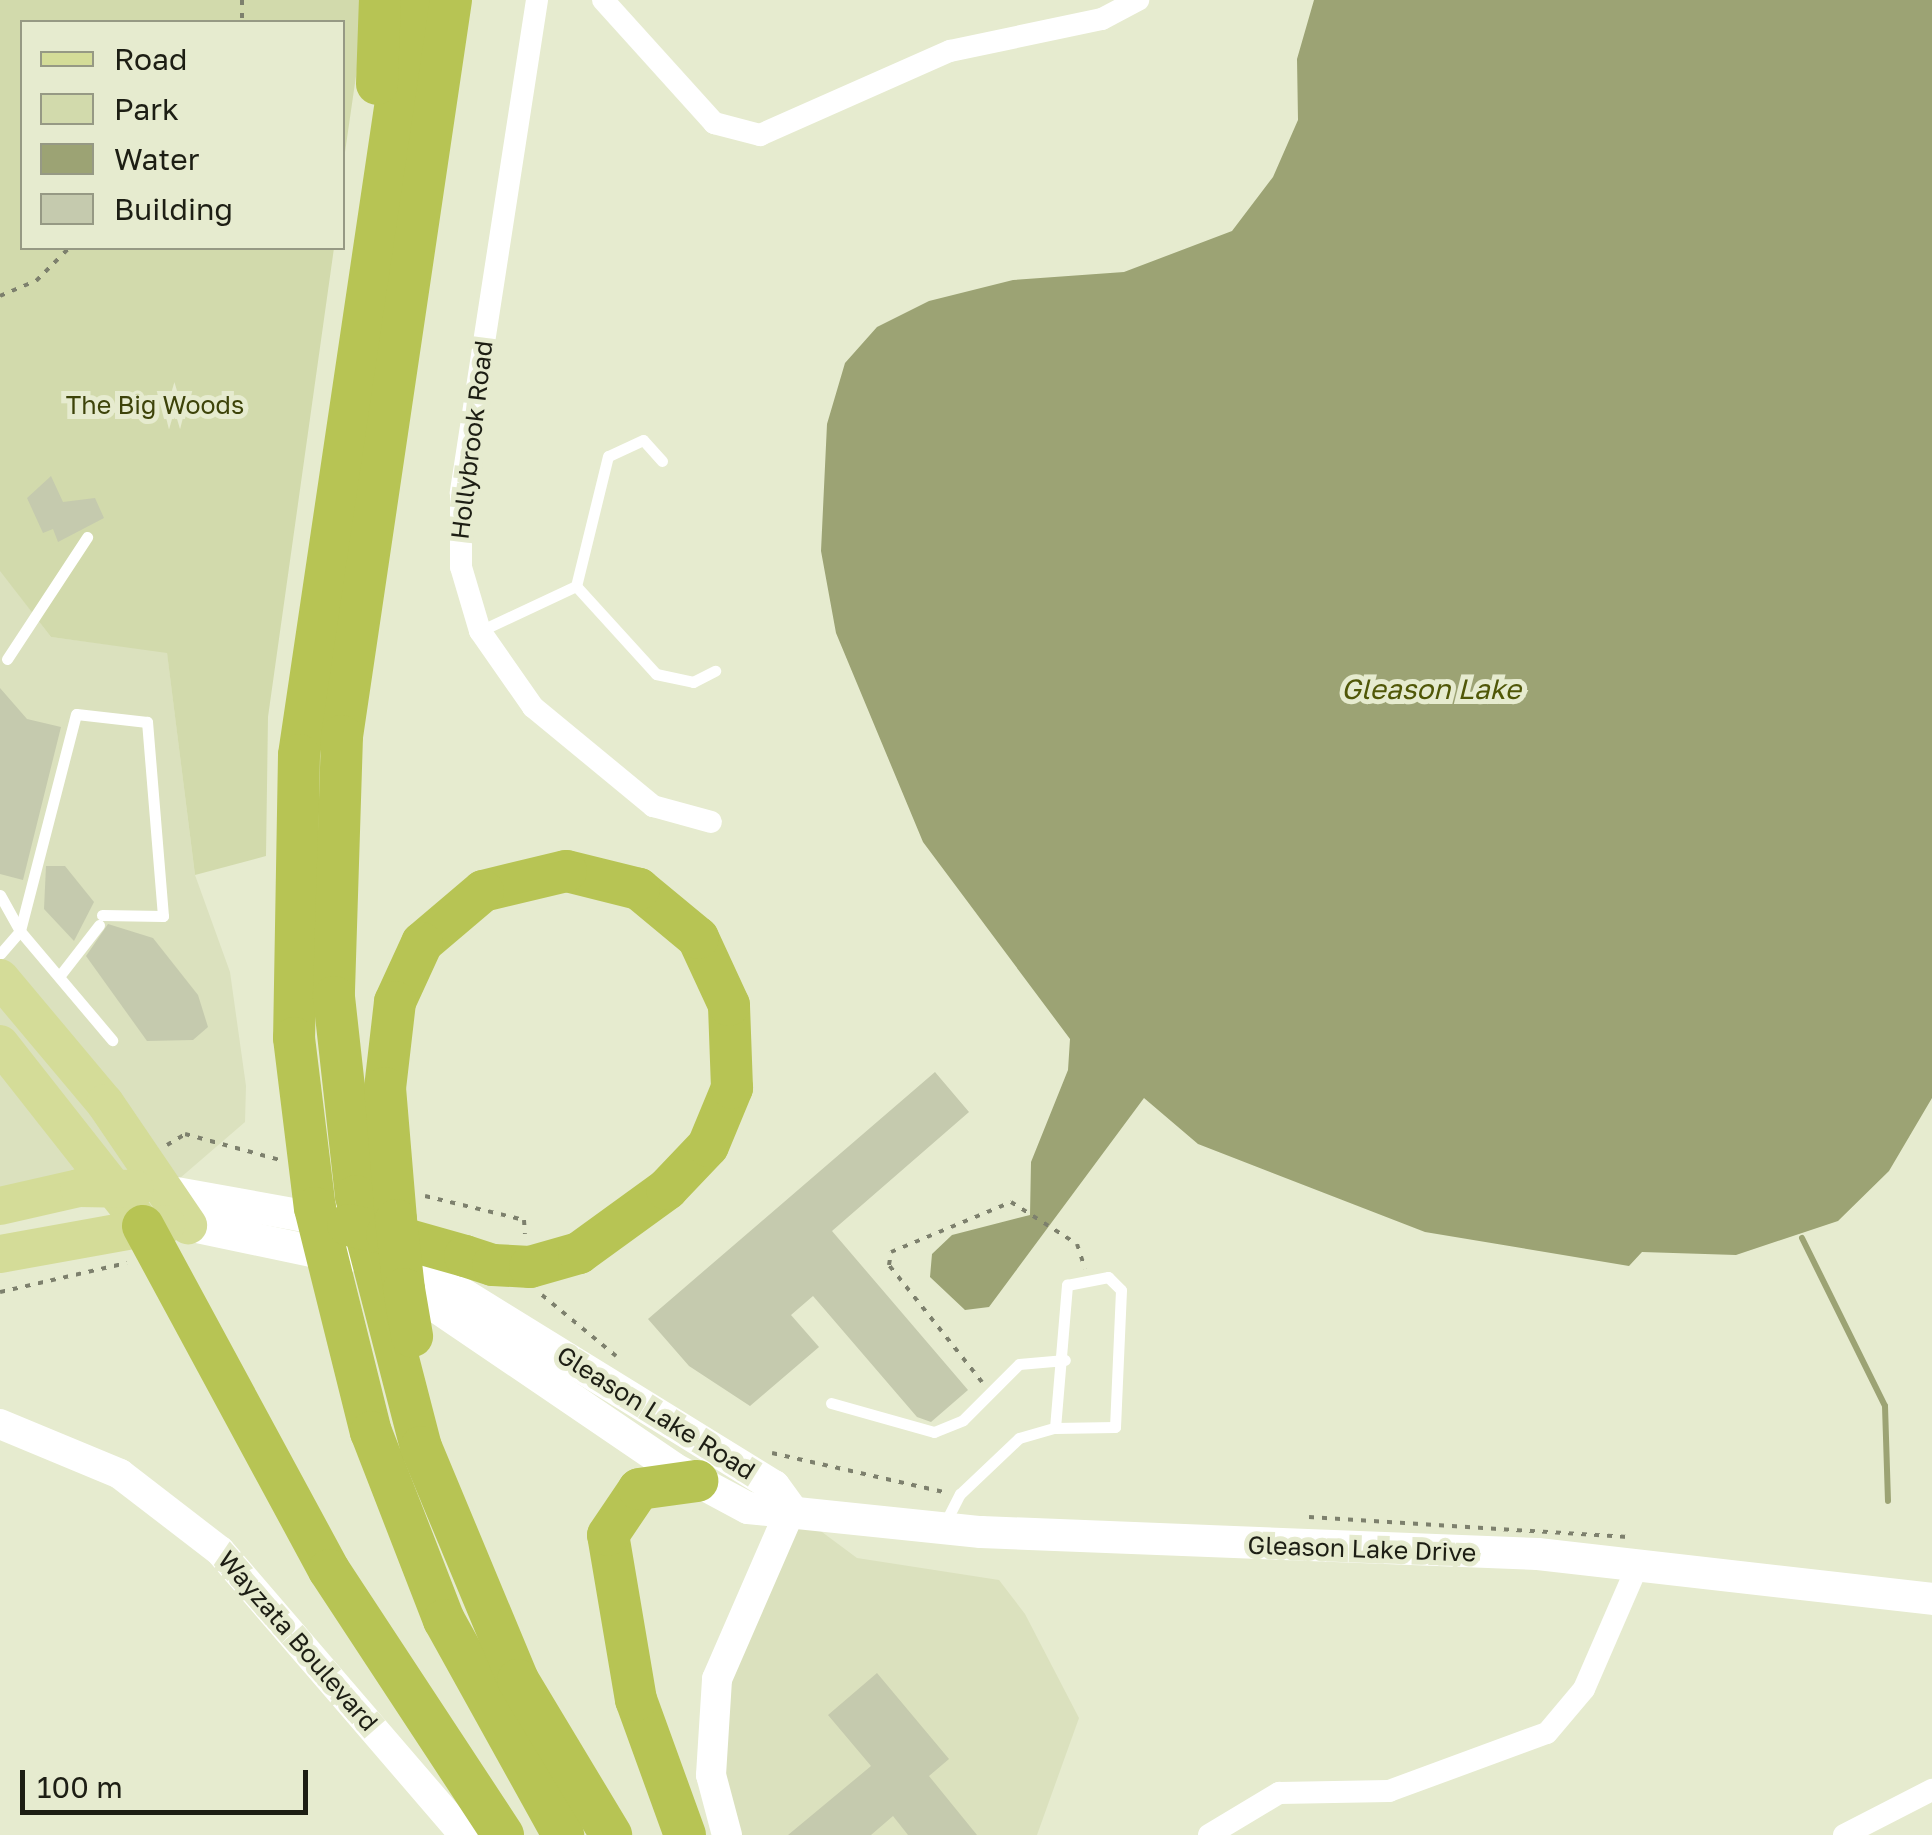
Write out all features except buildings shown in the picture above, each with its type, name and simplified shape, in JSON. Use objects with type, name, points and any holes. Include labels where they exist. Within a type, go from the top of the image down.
[{"type":"highway","points":[[380,0],[382,215]]},
{"type":"highway","points":[[411,0],[382,215],[298,755],[291,973],[301,1110],[340,1323],[417,1558],[470,1675],[563,1835]]},
{"type":"highway","points":[[451,0],[342,736],[333,952],[346,1120],[402,1350],[421,1447],[518,1680],[610,1835]]},
{"type":"highway","points":[[348,1226],[513,1268],[557,1261],[608,1232],[688,1170],[720,1128],[732,1028],[712,960],[680,917],[614,880],[541,872],[483,891],[436,926],[403,977],[386,1052],[387,1130],[402,1350]]},
{"type":"highway","points":[[154,1208],[208,1341],[225,1430],[290,1552],[370,1677],[470,1817],[503,1835]]},
{"type":"highway","points":[[686,1835],[636,1700],[608,1535],[640,1489],[697,1481]]},
{"type":"main road","points":[[0,978],[136,1148],[154,1208]]},
{"type":"main road","points":[[0,1044],[118,1188],[188,1225]]},
{"type":"main road","points":[[13,1203],[59,1160],[33,1083]]},
{"type":"main road","points":[[13,1203],[118,1188]]},
{"type":"main road","points":[[0,1254],[154,1208]]},
{"type":"main road","name":"Gleason Lake Road","points":[[154,1208],[348,1226],[741,1465],[791,1508]]},
{"type":"main road","name":"Gleason Lake Road","points":[[188,1225],[309,1246],[394,1278],[697,1481],[748,1508],[791,1508]]},
{"type":"main road","name":"Gleason Lake Drive","points":[[791,1508],[942,1528],[1638,1565],[1932,1598]]},
{"type":"street","name":"Hollybrook Road","points":[[536,0],[461,493],[461,567],[480,632],[573,746],[653,806],[711,822]]},
{"type":"street","points":[[603,0],[714,124],[760,135],[950,52],[1102,20],[1138,0]]},
{"type":"street","name":"Wayzata Boulevard","points":[[0,1424],[120,1474],[220,1550],[470,1817]]},
{"type":"street","points":[[727,1835],[711,1776],[717,1679],[791,1508]]},
{"type":"street","points":[[1210,1835],[1279,1793],[1389,1791],[1546,1733],[1584,1689],[1638,1565]]},
{"type":"street","points":[[1844,1835],[1932,1790]]},
{"type":"lane","points":[[576,586],[608,456],[644,440],[662,461]]},
{"type":"lane","points":[[2,658],[87,538]]},
{"type":"lane","points":[[480,632],[576,586]]},
{"type":"lane","points":[[576,586],[656,674],[693,682],[715,671]]},
{"type":"lane","points":[[0,954],[20,931],[76,714],[147,722],[163,916],[101,920],[61,974]]},
{"type":"lane","points":[[0,895],[20,931],[61,974],[112,1040]]},
{"type":"lane","points":[[942,1528],[960,1494],[1019,1438],[1055,1428],[1115,1427],[1120,1290],[1108,1277],[1066,1285],[1065,1360],[1055,1428]]},
{"type":"lane","points":[[831,1403],[934,1432],[991,1392],[1019,1364],[1065,1360]]},
{"type":"path","points":[[0,296],[36,281],[67,250]]},
{"type":"path","points":[[136,1148],[184,1134],[291,1162]]},
{"type":"path","points":[[408,1192],[524,1220],[528,1254]]},
{"type":"path","points":[[991,1392],[897,1276],[891,1252],[1011,1202],[1078,1244],[1087,1278]]},
{"type":"path","points":[[532,1280],[633,1369]]},
{"type":"path","points":[[760,1449],[888,1486],[960,1494]]},
{"type":"shaded area","points":[[0,570],[51,637],[167,652],[195,875],[230,972],[246,1086],[245,1122],[165,1191],[0,1205]]},
{"type":"shaded area","points":[[791,1509],[857,1558],[999,1580],[1025,1614],[1079,1718],[1037,1835],[727,1835],[710,1723]]},
{"type":"green space","name":"The Big Woods","points":[[0,0],[367,0],[345,152],[345,20],[20,20],[20,250],[334,250],[268,717],[266,856],[195,875],[167,653],[51,637],[0,571]]},
{"type":"water","name":"Gleason Lake","points":[[1314,0],[1932,0],[1932,1098],[1889,1171],[1838,1221],[1736,1255],[1642,1252],[1629,1266],[1425,1232],[1198,1144],[1144,1098],[989,1307],[965,1310],[930,1277],[932,1254],[952,1235],[1030,1215],[1031,1162],[1068,1070],[1070,1039],[923,842],[836,633],[821,551],[827,424],[845,363],[877,327],[929,301],[1013,280],[1124,272],[1232,231],[1273,177],[1298,120],[1297,59]]},
{"type":"waterway","points":[[1802,1238],[1885,1406],[1888,1501]]}]
